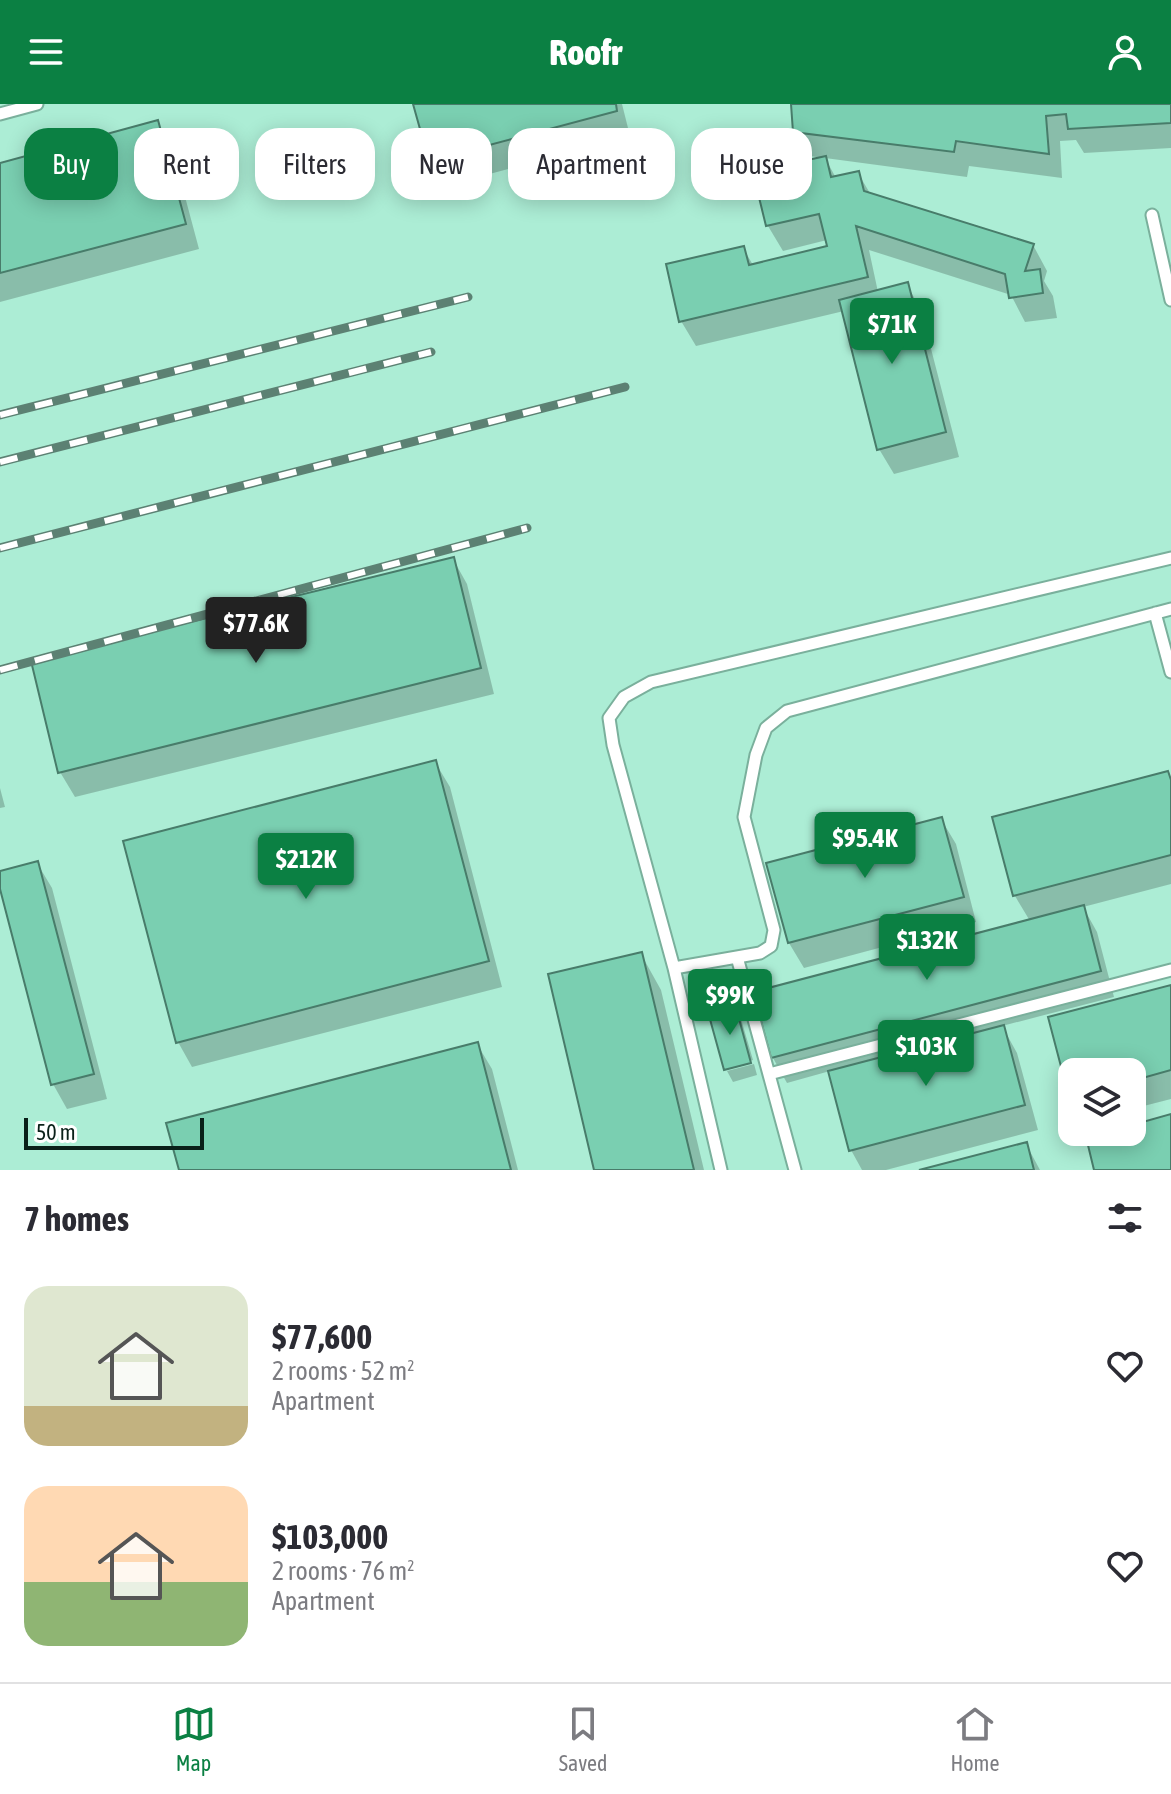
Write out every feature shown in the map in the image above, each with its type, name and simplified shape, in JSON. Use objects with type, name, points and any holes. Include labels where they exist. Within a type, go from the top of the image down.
[{"type":"lane","points":[[0,114],[37,104]]},
{"type":"lane","points":[[1152,215],[1171,300]]},
{"type":"lane","points":[[721,1170],[674,968],[613,745],[609,718],[624,697],[651,682],[1171,558]]},
{"type":"lane","points":[[674,968],[760,953],[771,946],[774,930],[744,817],[756,755],[766,728],[787,711],[1171,609]]},
{"type":"lane","points":[[1155,613],[1171,672]]},
{"type":"lane","points":[[737,957],[795,1170]]},
{"type":"lane","points":[[769,1074],[1171,970]]},
{"type":"shaded area","points":[[0,104],[1171,104],[1171,1170],[0,1170]]},
{"type":"building","points":[[413,104],[616,104],[617,111],[553,128],[508,128],[508,140],[492,144],[492,128],[420,128]]},
{"type":"building","points":[[791,104],[1171,104],[1171,123],[1068,129],[1066,114],[1046,116],[1049,154],[956,141],[954,152],[812,134],[812,128],[793,128]]},
{"type":"building","points":[[158,120],[160,128],[134,128],[134,200],[180,200],[186,224],[0,273],[0,163],[24,156],[24,200],[118,200],[118,131]]},
{"type":"building","points":[[826,156],[831,177],[859,171],[864,191],[1034,244],[1025,271],[1040,269],[1043,293],[1009,298],[1005,274],[856,226],[868,277],[679,322],[666,264],[744,246],[749,265],[827,246],[819,214],[766,226],[760,200],[812,200],[812,159]]},
{"type":"building","points":[[908,282],[946,432],[877,450],[839,300]]},
{"type":"building","points":[[454,557],[481,668],[58,773],[31,661]]},
{"type":"building","points":[[436,760],[489,961],[176,1043],[123,841]]},
{"type":"building","points":[[1168,771],[1171,780],[1171,855],[1013,896],[992,817]]},
{"type":"building","points":[[942,817],[964,897],[788,943],[766,863]]},
{"type":"building","points":[[38,861],[94,1074],[51,1085],[0,889],[0,871]]},
{"type":"building","points":[[1084,905],[1101,971],[771,1058],[753,992]]},
{"type":"building","points":[[642,952],[694,1170],[594,1170],[548,974]]},
{"type":"building","points":[[1171,985],[1171,1070],[1146,1077],[1146,1058],[1059,1058],[1048,1017]]},
{"type":"building","points":[[735,1004],[751,1063],[724,1070],[708,1012]]},
{"type":"building","points":[[1004,1025],[1025,1105],[849,1151],[828,1071]]},
{"type":"building","points":[[478,1042],[511,1170],[179,1170],[166,1123]]},
{"type":"building","points":[[1171,1114],[1171,1170],[1094,1170],[1088,1146],[1146,1146],[1146,1121]]},
{"type":"building","points":[[1027,1142],[1034,1170],[919,1170]]},
{"type":"railway","points":[[0,415],[468,297]]},
{"type":"railway","points":[[0,462],[431,352]]},
{"type":"railway","points":[[0,548],[625,387]]},
{"type":"railway","points":[[0,670],[527,528]]}]
